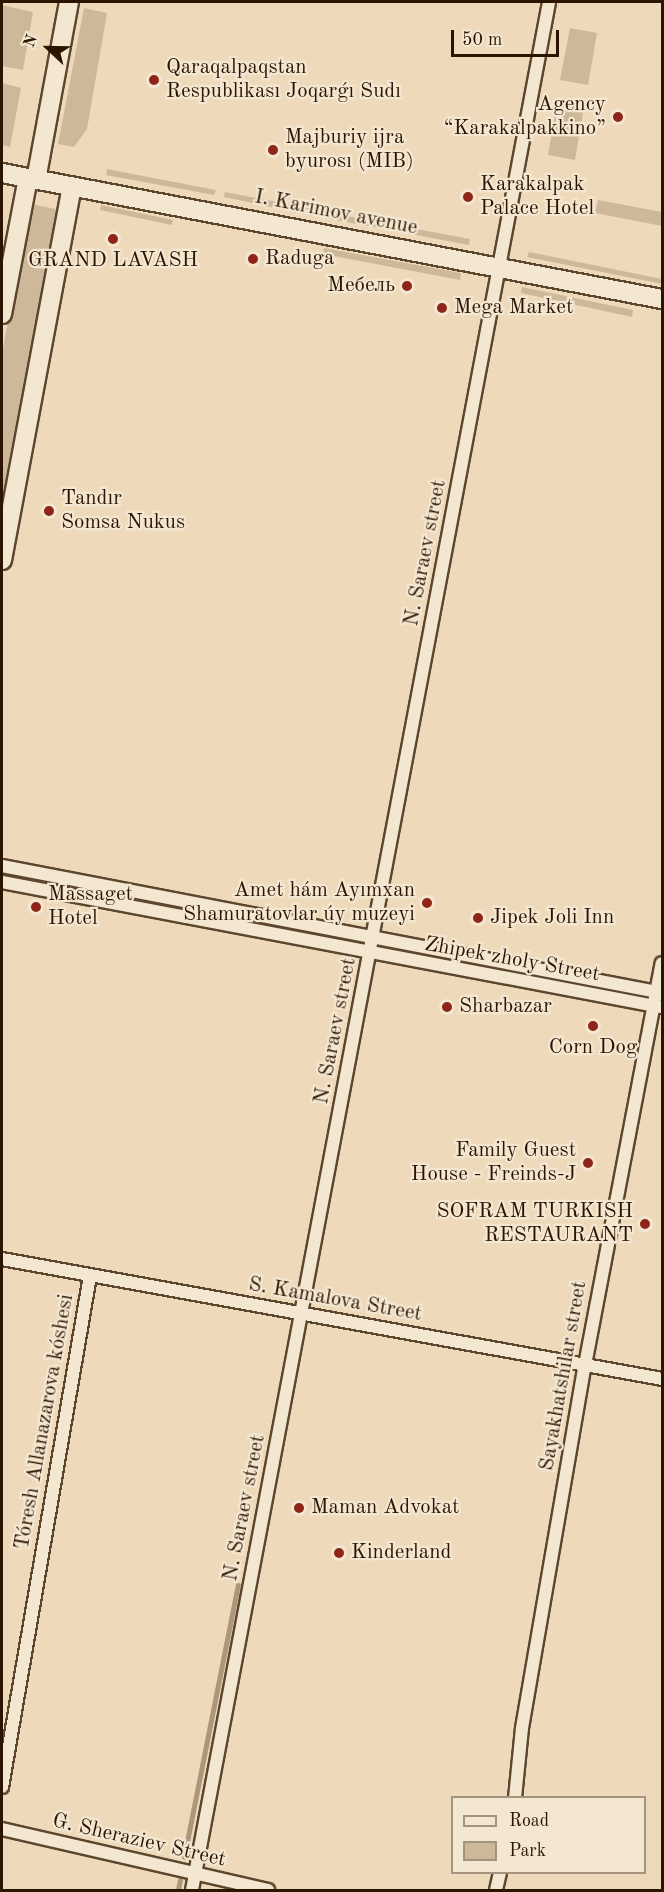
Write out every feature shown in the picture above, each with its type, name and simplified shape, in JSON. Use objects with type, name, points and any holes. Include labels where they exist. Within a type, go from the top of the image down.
[{"type":"street","points":[[2,315],[69,2]]},
{"type":"street","name":"N. Saraev street","points":[[192,1890],[374,939],[549,2]]},
{"type":"street","name":"I. Karimov avenue","points":[[2,173],[663,299]]},
{"type":"street","points":[[2,560],[72,186]]},
{"type":"street","name":"Zhipek zholy Street","points":[[2,866],[660,992]]},
{"type":"street","name":"Zhipek zholy Street","points":[[2,882],[659,1007]]},
{"type":"street","name":"Sayakhatshilar street","points":[[515,1796],[522,1728],[585,1365],[659,1007],[663,963]]},
{"type":"street","name":"S. Kamalova Street","points":[[2,1259],[663,1379]]},
{"type":"street","name":"Tóresh Allanazarova kóshesi","points":[[2,1787],[90,1276]]},
{"type":"street","name":"G. Sheraziev Street","points":[[2,1829],[268,1890]]},
{"type":"street","points":[[496,1890],[500,1874]]},
{"type":"green space","points":[[2,5],[33,12],[23,70],[2,66]]},
{"type":"green space","points":[[84,8],[107,13],[87,129],[74,147],[58,144]]},
{"type":"green space","points":[[570,28],[597,33],[588,85],[560,80]]},
{"type":"green space","points":[[2,83],[21,88],[10,147],[2,145]]},
{"type":"green space","points":[[557,103],[584,107],[575,160],[548,155]]},
{"type":"green space","points":[[107,169],[216,190],[214,195],[106,175]]},
{"type":"green space","points":[[225,192],[314,209],[313,216],[224,197]]},
{"type":"green space","points":[[598,200],[662,212],[662,226],[595,213]]},
{"type":"green space","points":[[31,204],[56,209],[59,214],[2,516],[2,353]]},
{"type":"green space","points":[[101,205],[173,220],[172,225],[100,210]]},
{"type":"green space","points":[[326,212],[470,239],[469,245],[325,218]]},
{"type":"green space","points":[[324,248],[461,273],[460,280],[323,254]]},
{"type":"green space","points":[[529,252],[662,279],[662,284],[527,257]]},
{"type":"green space","points":[[522,287],[633,310],[632,317],[521,293]]},
{"type":"waterway","points":[[184,1857],[238,1585]]},
{"type":"waterway","points":[[178,1890],[180,1880]]},
{"type":"place","name":"Qaraqalpaqstan Respublikası Joqarǵı Sudı","points":[[154,80]]},
{"type":"place","name":"Agency “Karakalpakkino”","points":[[618,117]]},
{"type":"place","name":"Majburiy ijra byurosı (MIB)","points":[[273,150]]},
{"type":"place","name":"Karakalpak Palace Hotel","points":[[468,197]]},
{"type":"place","name":"GRAND LAVASH","points":[[113,239]]},
{"type":"place","name":"Raduga","points":[[253,259]]},
{"type":"place","name":"Мебель","points":[[407,286]]},
{"type":"place","name":"Mega Market","points":[[442,308]]},
{"type":"place","name":"Tandır Somsa Nukus","points":[[49,511]]},
{"type":"place","name":"Amet hám Ayımxan Shamuratovlar úy muzeyi","points":[[427,903]]},
{"type":"place","name":"Massaget Hotel","points":[[36,907]]},
{"type":"place","name":"Jipek Joli Inn","points":[[478,918]]},
{"type":"place","name":"Sharbazar","points":[[447,1007]]},
{"type":"place","name":"Corn Dog","points":[[593,1026]]},
{"type":"place","name":"Family Guest House - Freinds-J","points":[[588,1163]]},
{"type":"place","name":"SOFRAM TURKISH RESTAURANT","points":[[645,1224]]},
{"type":"place","name":"Maman Advokat","points":[[299,1508]]},
{"type":"place","name":"Kinderland","points":[[339,1553]]}]
